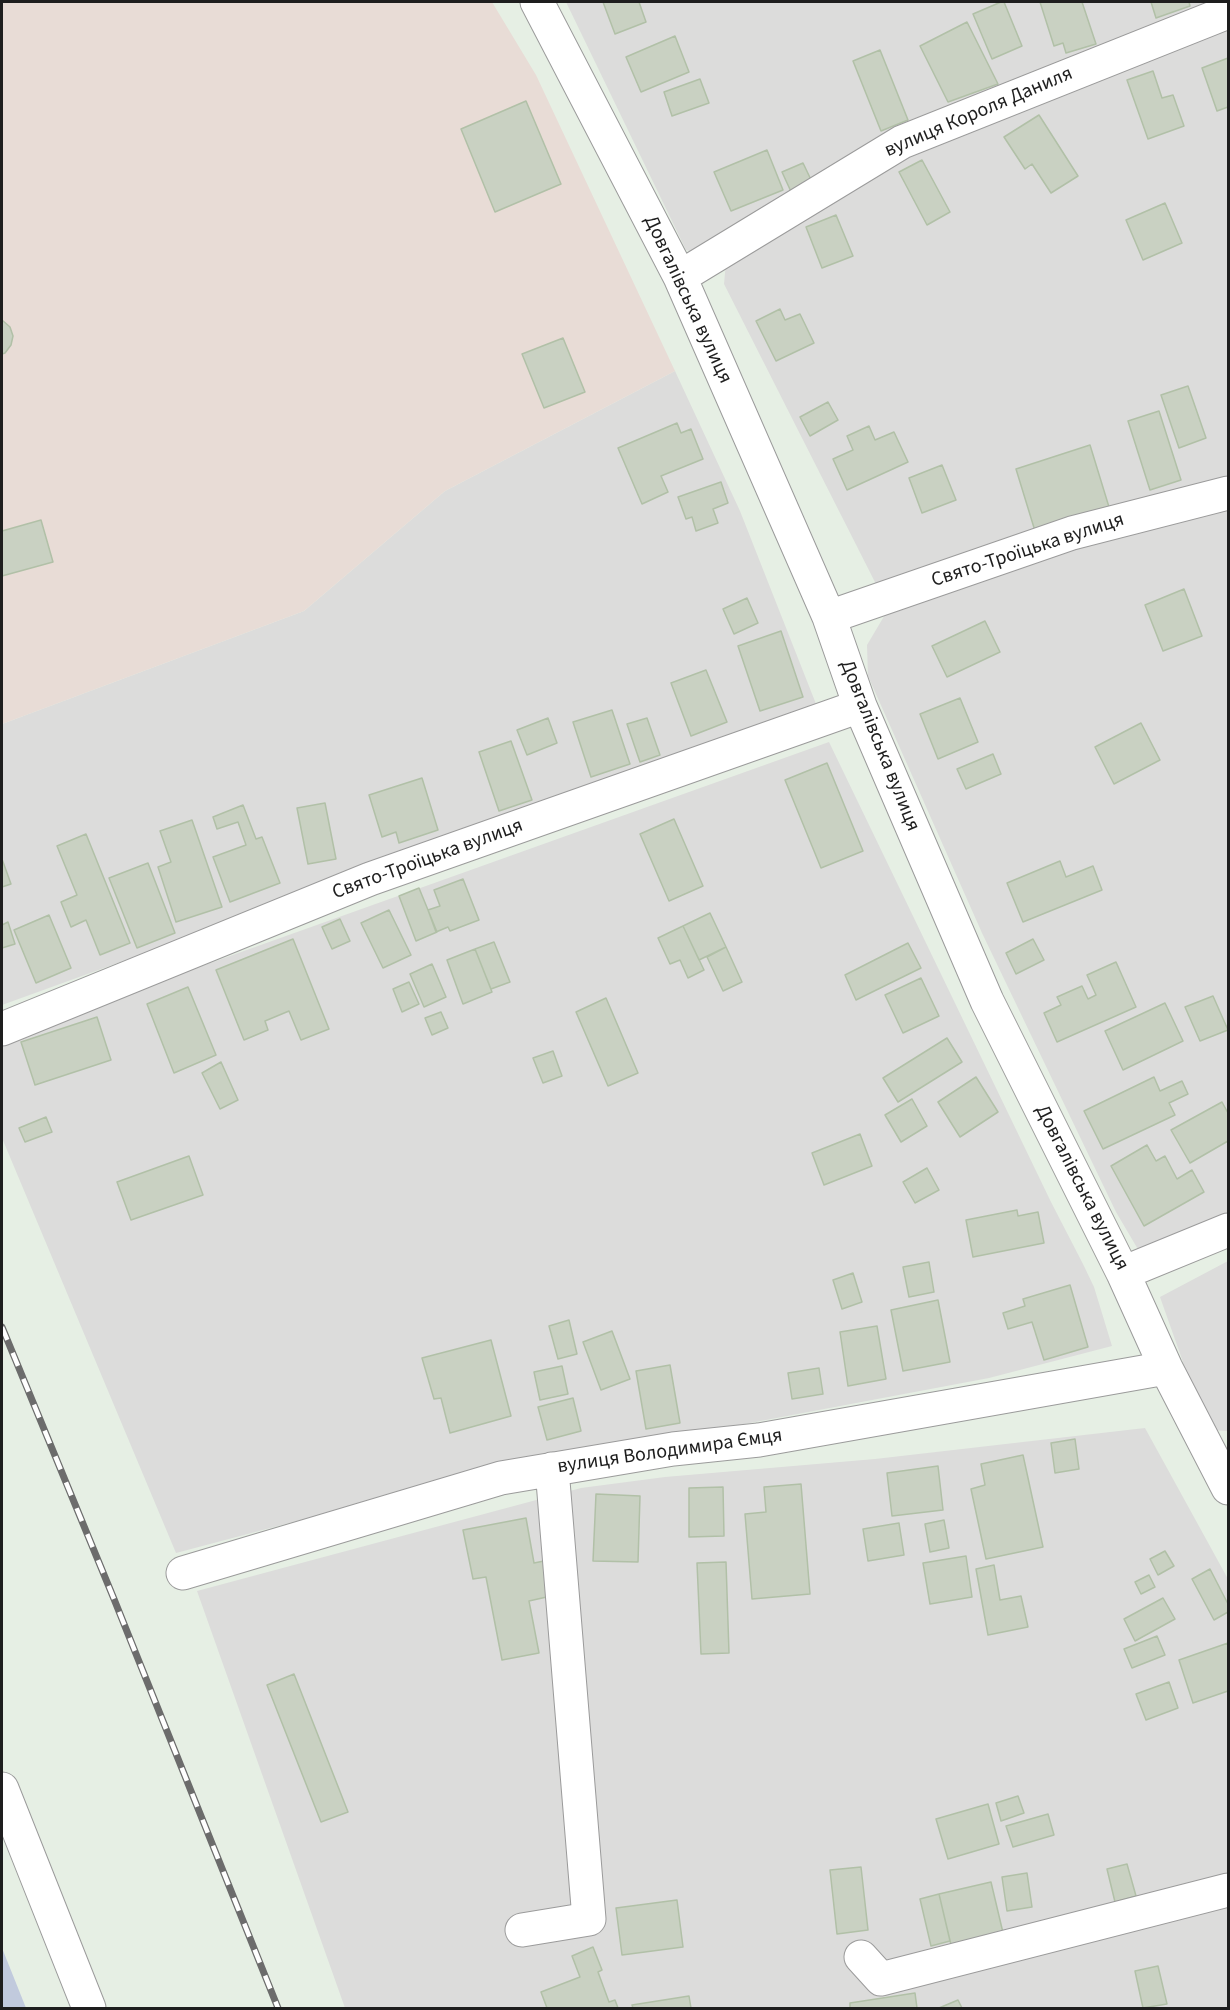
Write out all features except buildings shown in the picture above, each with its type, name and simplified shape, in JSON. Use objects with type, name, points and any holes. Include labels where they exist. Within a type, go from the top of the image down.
[{"type":"street","name":"Довгалівська вулиця","points":[[537,2],[680,277],[829,617],[860,706],[987,1001],[1123,1273],[1166,1368],[1216,1442],[1228,1488]]},
{"type":"street","name":"вулиця Короля Даниля","points":[[680,277],[902,142],[1228,12]]},
{"type":"street","name":"Свято-Троїцька вулиця","points":[[829,617],[1072,532],[1228,493]]},
{"type":"street","name":"Свято-Троїцька вулиця","points":[[2,1029],[370,879],[860,706]]},
{"type":"street","points":[[1123,1273],[1228,1230]]},
{"type":"street","name":"вулиця Володимира Ємця","points":[[183,1573],[501,1478],[673,1449],[759,1440],[1166,1368]]},
{"type":"street","points":[[522,1930],[589,1919],[552,1469]]},
{"type":"street","points":[[2,1789],[89,2008]]},
{"type":"street","points":[[861,1957],[880,1979],[1228,1890]]},
{"type":"shaded area","points":[[2,2],[492,2],[536,75],[675,371],[445,491],[304,611],[2,724]]},
{"type":"shaded area","points":[[566,2],[1223,2],[703,255],[686,250]]},
{"type":"shaded area","points":[[1228,22],[1228,476],[880,592],[724,284],[726,262],[912,153]]},
{"type":"shaded area","points":[[675,371],[740,511],[818,709],[2,1005],[2,724],[304,611],[445,491]]},
{"type":"shaded area","points":[[1228,505],[1228,1216],[1139,1251],[1116,1212],[982,933],[868,676],[867,645],[886,613],[1086,543]]},
{"type":"shaded area","points":[[829,742],[1094,1287],[1112,1346],[989,1378],[463,1477],[176,1553],[2,1138],[2,1041],[6,1036]]},
{"type":"shaded area","points":[[1228,1261],[1228,1431],[1207,1430],[1160,1297]]},
{"type":"shaded area","points":[[1145,1428],[1228,1579],[1228,2008],[345,2008],[197,1591],[581,1488],[665,1477],[875,1459]]},
{"type":"shaded area","points":[[2,1948],[26,2008],[2,2008]]},
{"type":"railway","points":[[2,1327],[278,2008]]}]
